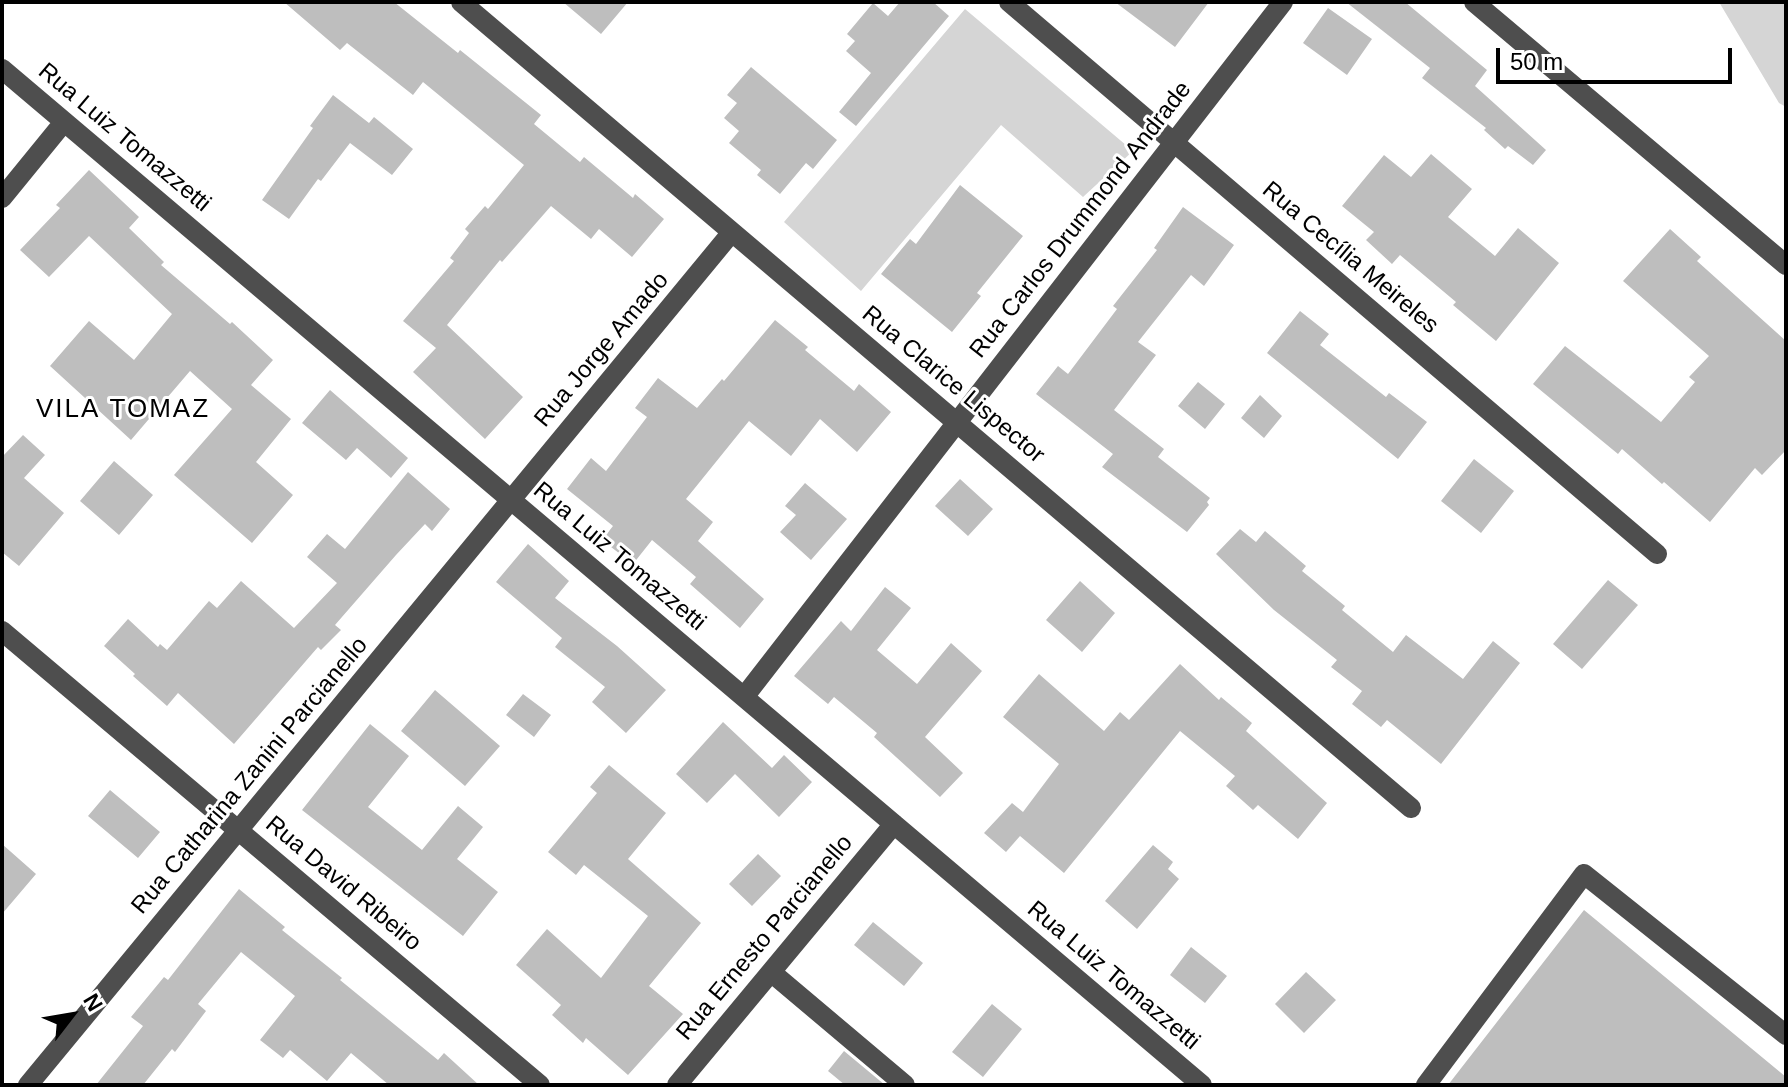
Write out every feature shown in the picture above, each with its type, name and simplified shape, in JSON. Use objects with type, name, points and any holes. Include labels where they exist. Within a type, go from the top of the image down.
[{"type":"street","name":"Rua Clarice Lispector","points":[[461,2],[1411,808]]},
{"type":"street","name":"Rua Cecília Meireles","points":[[1009,2],[1657,554]]},
{"type":"street","name":"Rua Carlos Drummond Andrade","points":[[744,697],[1283,2]]},
{"type":"street","points":[[1474,2],[1786,265]]},
{"type":"street","name":"Rua Luiz Tomazzetti","points":[[2,69],[1202,1085]]},
{"type":"street","points":[[2,198],[64,122]]},
{"type":"street","name":"Rua Jorge Amado","points":[[511,500],[732,232]]},
{"type":"street","name":"Rua Catharina Zanini Parcianello","points":[[28,1085],[511,500]]},
{"type":"street","name":"Rua David Ribeiro","points":[[2,631],[540,1085]]},
{"type":"street","name":"Rua Ernesto Parcianello","points":[[677,1085],[894,824]]},
{"type":"street","points":[[1426,1085],[1584,874],[1786,1035]]},
{"type":"street","points":[[771,972],[905,1085]]},
{"type":"shaded area","points":[[1719,2],[1786,2],[1786,107],[1779,103]]},
{"type":"shaded area","points":[[965,9],[1133,151],[1083,197],[1001,125],[861,291],[784,222]]},
{"type":"building","points":[[284,2],[394,2],[541,115],[534,124],[580,162],[584,157],[664,219],[632,257],[599,229],[591,239],[551,206],[502,262],[500,260],[447,325],[523,397],[485,439],[413,372],[436,348],[403,321],[454,261],[450,258],[469,233],[465,229],[485,206],[488,209],[524,165],[423,82],[413,95],[347,43],[340,50]]},
{"type":"building","points":[[563,2],[628,2],[601,34]]},
{"type":"building","points":[[900,2],[933,2],[949,16],[856,126],[839,112],[871,73],[846,51],[855,41],[847,34],[873,3],[888,16]]},
{"type":"building","points":[[1115,2],[1209,2],[1175,47]]},
{"type":"building","points":[[1346,2],[1405,2],[1487,70],[1475,86],[1546,150],[1533,165],[1508,146],[1505,149],[1484,130],[1486,128],[1422,78],[1430,68]]},
{"type":"building","points":[[1328,8],[1372,39],[1347,75],[1303,43]]},
{"type":"building","points":[[751,67],[837,140],[813,169],[806,163],[780,194],[757,175],[761,170],[729,143],[739,131],[724,118],[737,103],[727,95]]},
{"type":"building","points":[[333,95],[369,123],[374,117],[413,149],[392,175],[350,143],[321,181],[318,179],[289,219],[262,200]]},
{"type":"building","points":[[1431,154],[1472,189],[1448,217],[1495,256],[1518,228],[1559,263],[1496,341],[1400,255],[1392,264],[1366,240],[1374,232],[1342,206],[1384,155],[1411,177]]},
{"type":"building","points":[[89,170],[139,217],[129,228],[164,262],[161,265],[230,324],[232,322],[273,360],[251,385],[291,419],[256,462],[293,495],[252,543],[174,475],[232,409],[190,371],[131,440],[50,366],[89,321],[134,360],[172,314],[89,236],[49,277],[20,250],[60,208],[56,205]]},
{"type":"building","points":[[960,185],[1023,236],[977,293],[981,296],[952,332],[881,274],[910,239],[916,244]]},
{"type":"building","points":[[1183,207],[1234,245],[1204,286],[1191,275],[1138,342],[1156,355],[1114,410],[1164,449],[1158,457],[1210,498],[1207,502],[1209,505],[1187,532],[1102,467],[1113,454],[1036,394],[1058,366],[1068,374],[1117,309],[1113,306],[1157,250],[1154,248]]},
{"type":"building","points":[[1670,229],[1701,257],[1697,261],[1786,341],[1786,450],[1762,475],[1755,468],[1710,522],[1622,449],[1618,454],[1533,384],[1565,346],[1661,422],[1695,382],[1689,377],[1709,356],[1623,281]]},
{"type":"building","points":[[1300,311],[1329,334],[1320,345],[1386,397],[1389,393],[1427,422],[1398,459],[1267,353]]},
{"type":"building","points":[[775,320],[854,391],[859,384],[891,412],[857,452],[820,419],[791,456],[749,421],[686,499],[713,522],[698,541],[764,599],[740,628],[690,584],[696,577],[652,540],[633,564],[602,540],[613,526],[567,489],[591,458],[606,471],[647,417],[635,408],[658,378],[697,408]]},
{"type":"building","points":[[1198,382],[1225,404],[1205,429],[1178,406]]},
{"type":"building","points":[[330,390],[408,458],[391,478],[357,448],[346,460],[302,423]]},
{"type":"building","points":[[1260,395],[1282,416],[1264,438],[1241,418]]},
{"type":"building","points":[[23,435],[45,455],[24,478],[64,513],[19,566],[2,552],[2,457]]},
{"type":"building","points":[[1474,459],[1514,491],[1481,533],[1441,501]]},
{"type":"building","points":[[114,461],[153,495],[119,535],[80,501]]},
{"type":"building","points":[[408,472],[450,509],[432,531],[425,524],[396,555],[335,625],[341,630],[321,650],[318,647],[234,744],[178,693],[167,706],[104,646],[128,619],[158,647],[160,644],[167,650],[209,601],[217,608],[241,581],[294,628],[337,583],[307,557],[327,534],[345,549]]},
{"type":"building","points":[[960,479],[993,509],[968,536],[935,506]]},
{"type":"building","points":[[805,483],[847,519],[811,560],[780,532],[796,515],[785,506]]},
{"type":"building","points":[[1240,529],[1256,542],[1265,531],[1306,566],[1302,571],[1345,606],[1342,610],[1393,652],[1406,635],[1463,679],[1493,641],[1520,663],[1441,764],[1387,720],[1381,727],[1352,704],[1362,691],[1331,667],[1337,660],[1274,610],[1216,554]]},
{"type":"building","points":[[528,544],[569,581],[555,598],[617,646],[666,690],[626,733],[592,702],[605,687],[555,647],[562,638],[496,582]]},
{"type":"building","points":[[1608,580],[1638,605],[1582,669],[1553,644]]},
{"type":"building","points":[[1080,581],[1115,613],[1082,652],[1046,620]]},
{"type":"building","points":[[885,587],[911,608],[877,650],[917,684],[951,643],[982,671],[925,737],[963,773],[940,797],[874,737],[877,733],[834,697],[828,704],[794,676],[841,621],[851,631]]},
{"type":"building","points":[[1180,664],[1219,700],[1221,697],[1252,723],[1246,731],[1327,803],[1298,839],[1258,805],[1253,810],[1226,786],[1235,776],[1180,731],[1064,873],[1020,836],[1006,852],[984,833],[1012,803],[1023,812],[1059,764],[1003,717],[1039,674],[1104,731],[1120,712],[1129,720]]},
{"type":"building","points":[[435,690],[500,746],[465,786],[401,731]]},
{"type":"building","points":[[523,694],[551,715],[534,737],[506,715]]},
{"type":"building","points":[[723,722],[772,768],[784,755],[812,782],[779,817],[735,774],[707,803],[676,774]]},
{"type":"building","points":[[370,724],[409,756],[368,807],[422,850],[458,806],[483,827],[457,859],[498,892],[463,936],[302,810]]},
{"type":"building","points":[[609,765],[666,813],[628,859],[701,923],[649,986],[683,1014],[628,1075],[586,1038],[583,1043],[552,1015],[561,1005],[516,965],[547,929],[601,978],[648,916],[584,865],[576,875],[548,852],[597,793],[590,787]]},
{"type":"building","points":[[110,790],[160,832],[138,858],[88,816]]},
{"type":"building","points":[[2,844],[36,874],[2,914]]},
{"type":"building","points":[[1153,845],[1173,862],[1168,869],[1179,879],[1137,929],[1105,901]]},
{"type":"building","points":[[758,854],[781,876],[752,906],[729,884]]},
{"type":"building","points":[[239,889],[285,927],[282,930],[342,978],[340,980],[438,1060],[444,1053],[479,1085],[389,1085],[351,1053],[327,1081],[290,1050],[283,1058],[260,1040],[295,996],[241,952],[198,1004],[206,1011],[175,1052],[172,1049],[143,1085],[96,1085],[143,1026],[131,1017],[164,977],[168,980]]},
{"type":"building","points":[[1584,910],[1786,1077],[1786,1085],[1448,1085]]},
{"type":"building","points":[[873,922],[923,963],[904,986],[854,945]]},
{"type":"building","points":[[1191,947],[1227,976],[1205,1003],[1170,975]]},
{"type":"building","points":[[1306,972],[1336,1000],[1304,1033],[1275,1004]]},
{"type":"building","points":[[992,1004],[1022,1029],[983,1077],[952,1052]]},
{"type":"building","points":[[844,1051],[885,1085],[845,1085],[828,1071]]},
{"type":"district","name":"VILA TOMAZ","points":[[123,410]]}]
